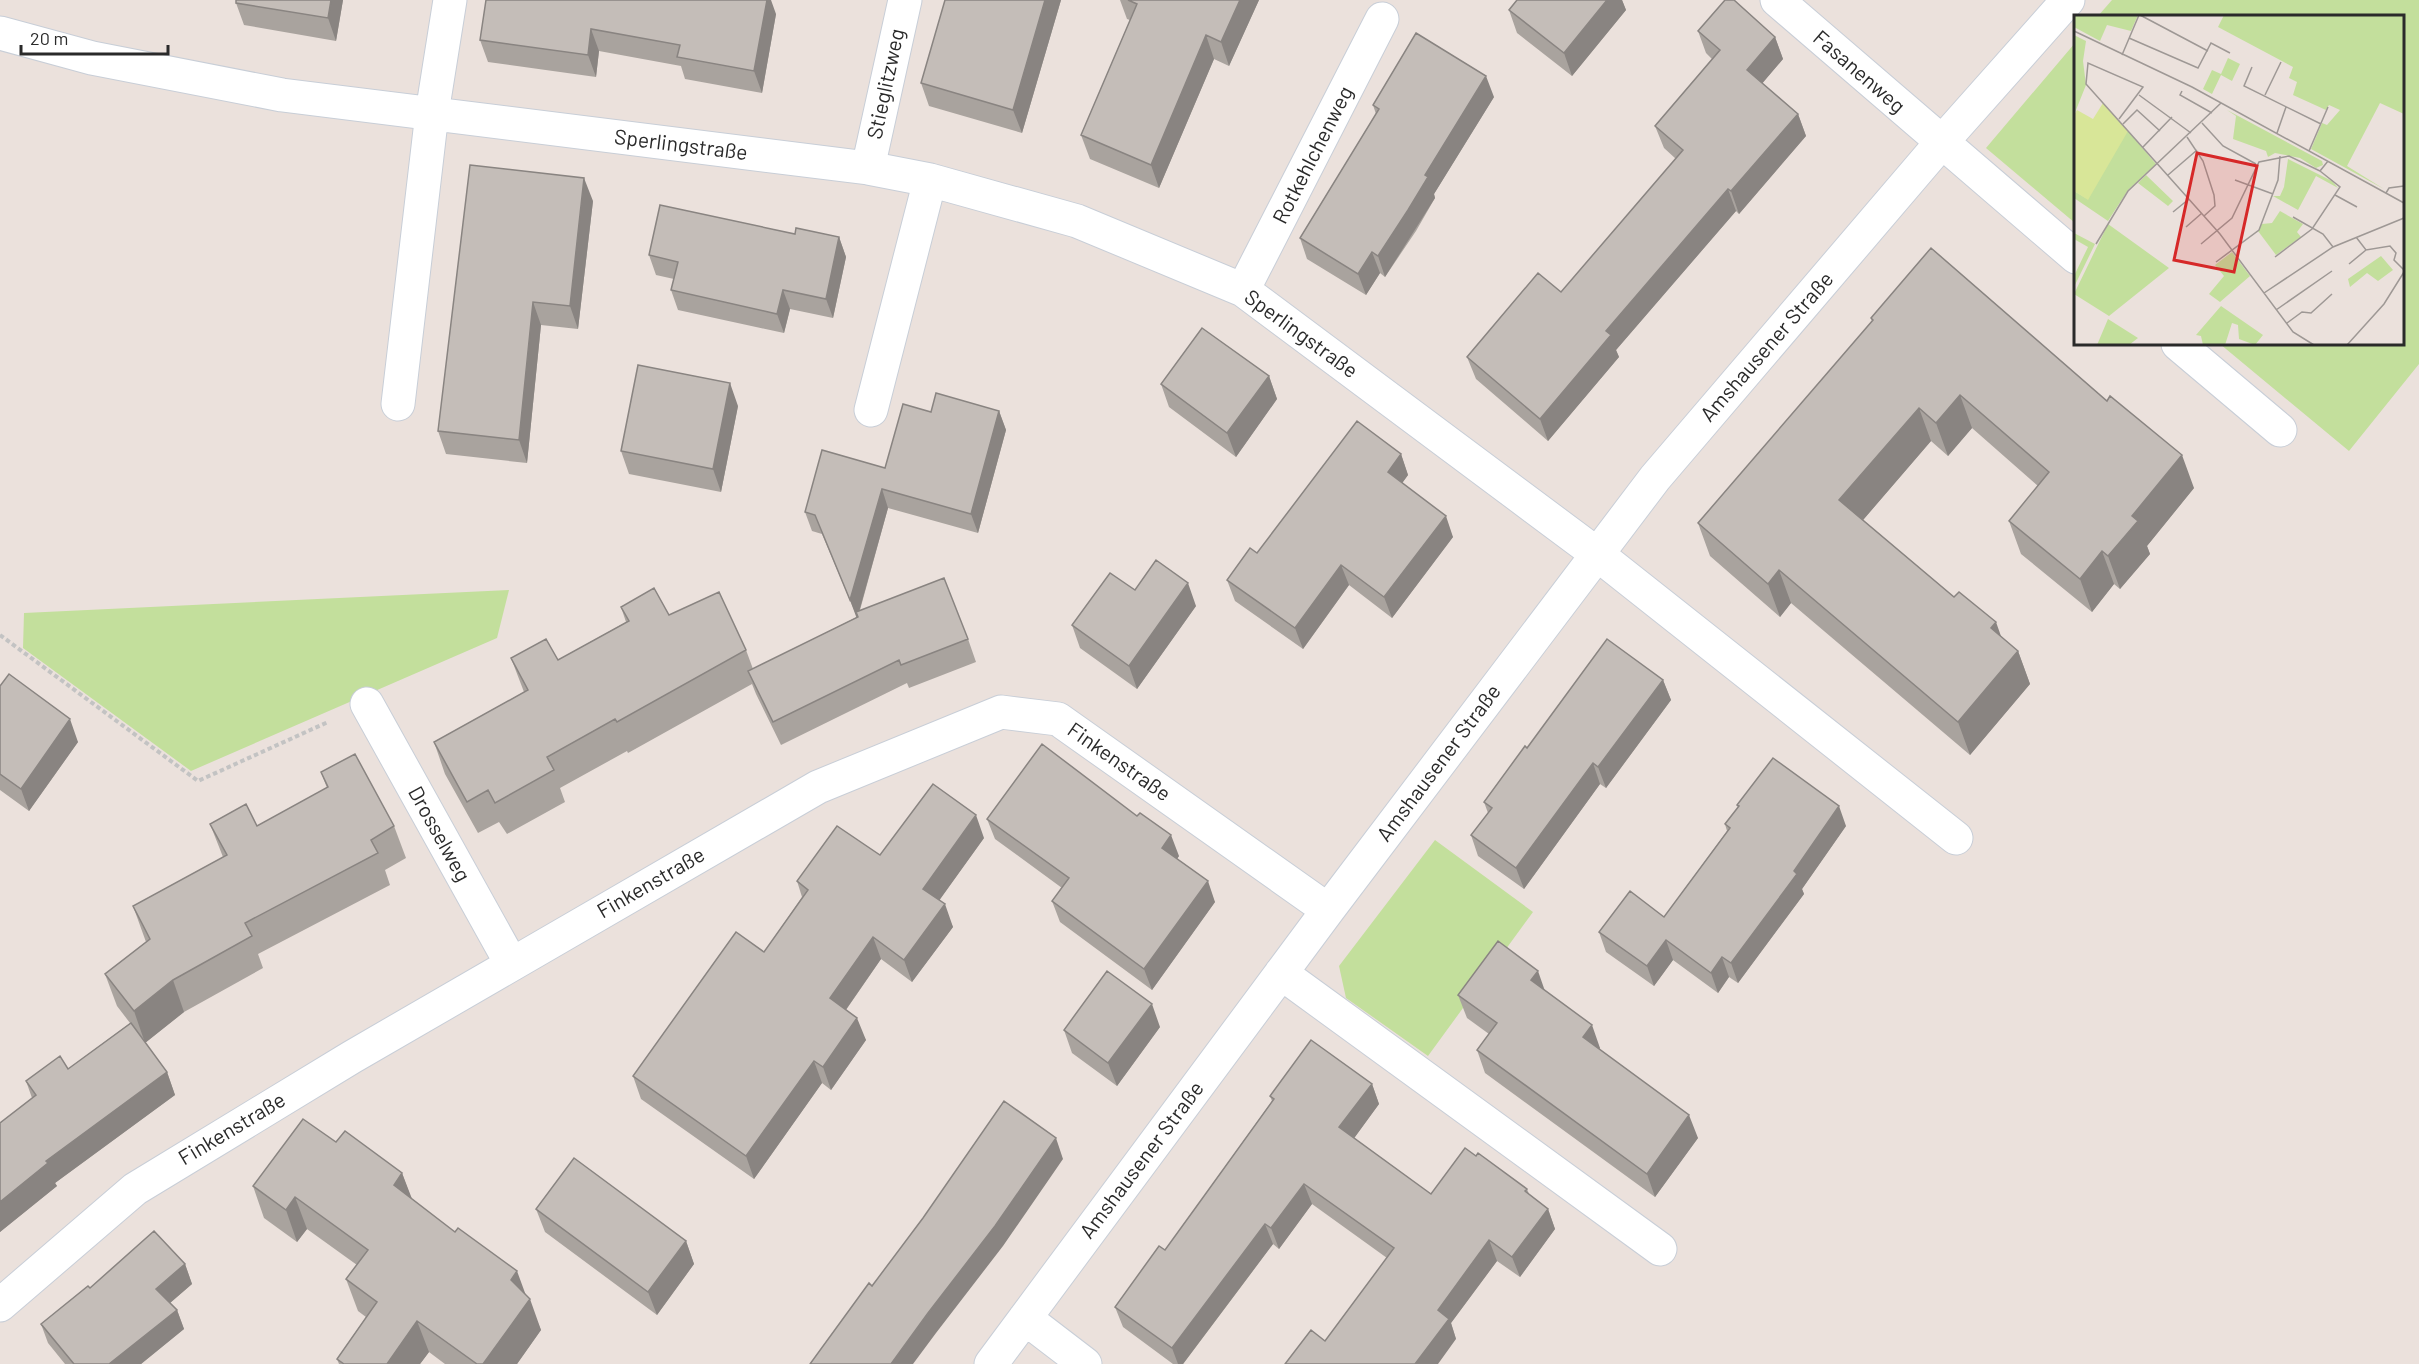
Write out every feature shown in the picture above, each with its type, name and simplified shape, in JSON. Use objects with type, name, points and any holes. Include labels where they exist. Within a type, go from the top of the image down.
[{"type":"street","points":[[398,404],[432,113],[450,0]]},
{"type":"street","name":"Stieglitzweg","points":[[868,168],[905,0]]},
{"type":"street","name":"Fasanenweg","points":[[1777,0],[1941,143]]},
{"type":"street","name":"Amshausener Straße","points":[[991,1364],[1328,910],[1655,478],[1941,143],[2068,0]]},
{"type":"street","name":"Rotkehlchenweg","points":[[1243,290],[1382,20]]},
{"type":"street","name":"Sperlingstraße","points":[[0,33],[92,58],[282,95],[868,168],[930,180],[1077,221],[1243,290],[1597,554]]},
{"type":"street","points":[[1941,143],[2074,255]]},
{"type":"street","points":[[871,410],[930,180]]},
{"type":"street","points":[[2179,345],[2280,430]]},
{"type":"street","points":[[1597,554],[1956,838]]},
{"type":"street","name":"Drosselweg","points":[[367,704],[511,963]]},
{"type":"street","name":"Finkenstraße","points":[[0,1305],[135,1189],[511,963],[818,788],[1001,712],[1058,719],[1328,910]]},
{"type":"street","points":[[1281,973],[1659,1249]]},
{"type":"street","points":[[1025,1318],[1085,1364]]},
{"type":"path","points":[[0,635],[198,781],[367,704]]},
{"type":"green space","points":[[2112,0],[2419,0],[2419,364],[2349,451],[2221,345],[2404,345],[2404,15],[2099,15]]},
{"type":"green space","points":[[2074,44],[2074,222],[1986,148]]},
{"type":"green space","points":[[509,590],[497,638],[191,771],[23,648],[24,613]]},
{"type":"green space","points":[[1435,840],[1533,912],[1428,1056],[1346,998],[1339,966]]},
{"type":"building","points":[[236,0],[331,0],[328,18],[236,3]]},
{"type":"building","points":[[486,0],[767,0],[754,71],[677,57],[680,45],[591,29],[588,55],[480,40]]},
{"type":"building","points":[[945,0],[1045,0],[1013,110],[921,83]]},
{"type":"building","points":[[1128,0],[1240,0],[1221,42],[1206,35],[1151,165],[1081,135],[1137,4]]},
{"type":"building","points":[[1517,0],[1607,0],[1564,53],[1509,10]]},
{"type":"building","points":[[1725,0],[1734,0],[1775,37],[1747,70],[1798,114],[1731,191],[1728,189],[1606,331],[1611,335],[1540,419],[1467,357],[1538,273],[1561,292],[1683,150],[1655,126],[1720,50],[1698,31]]},
{"type":"building","points":[[1416,33],[1486,76],[1425,175],[1428,177],[1408,210],[1378,256],[1372,252],[1358,274],[1300,238],[1379,109],[1373,105]]},
{"type":"building","points":[[470,165],[584,178],[570,306],[533,302],[519,440],[438,431]]},
{"type":"building","points":[[660,205],[795,234],[796,228],[839,237],[826,299],[783,290],[777,314],[671,290],[678,262],[649,255]]},
{"type":"building","points":[[1931,248],[2107,401],[2110,396],[2182,455],[2132,516],[2138,521],[2108,556],[2102,551],[2080,579],[2009,521],[2049,472],[1960,395],[1936,423],[1919,408],[1839,500],[1954,597],[1959,592],[1996,622],[1991,628],[2018,651],[1958,722],[1779,570],[1768,584],[1698,523],[1873,320],[1871,318]]},
{"type":"building","points":[[1202,328],[1269,376],[1227,433],[1161,384]]},
{"type":"building","points":[[638,365],[730,383],[713,469],[621,451]]},
{"type":"building","points":[[936,393],[999,411],[971,514],[882,489],[850,600],[815,515],[805,512],[822,450],[885,468],[903,404],[931,412]]},
{"type":"building","points":[[1357,421],[1401,454],[1388,472],[1446,516],[1384,597],[1341,565],[1295,628],[1227,580],[1250,548],[1257,553]]},
{"type":"building","points":[[1156,560],[1188,583],[1129,666],[1072,625],[1110,573],[1135,590]]},
{"type":"building","points":[[944,578],[968,639],[901,665],[899,660],[773,722],[748,671],[858,617],[856,612]]},
{"type":"building","points":[[654,588],[669,615],[719,592],[746,650],[617,722],[615,719],[547,757],[554,770],[495,803],[488,790],[467,802],[434,742],[528,690],[511,658],[546,639],[558,660],[629,621],[621,607]]},
{"type":"building","points":[[1607,639],[1663,680],[1598,767],[1593,763],[1516,868],[1471,835],[1492,808],[1484,802]]},
{"type":"building","points":[[9,674],[70,719],[21,789],[0,774],[0,686]]},
{"type":"building","points":[[1042,744],[1137,816],[1140,813],[1171,835],[1162,848],[1208,881],[1144,969],[1052,901],[1069,878],[987,819]]},
{"type":"building","points":[[355,754],[394,826],[371,840],[378,853],[245,923],[252,936],[173,980],[134,1011],[105,974],[150,939],[133,906],[227,855],[210,824],[246,804],[257,826],[328,787],[321,772]]},
{"type":"building","points":[[1773,758],[1839,806],[1794,871],[1797,874],[1731,963],[1722,957],[1711,973],[1666,940],[1647,966],[1599,932],[1630,891],[1664,917],[1730,828],[1725,824]]},
{"type":"building","points":[[933,784],[976,815],[923,889],[945,904],[904,960],[873,937],[830,998],[857,1018],[823,1067],[814,1061],[746,1156],[633,1076],[736,932],[764,952],[808,890],[797,881],[837,826],[880,855]]},
{"type":"building","points":[[1498,941],[1538,971],[1531,980],[1592,1025],[1583,1037],[1689,1115],[1647,1174],[1477,1050],[1497,1023],[1458,995]]},
{"type":"building","points":[[1107,971],[1152,1004],[1108,1063],[1064,1030]]},
{"type":"building","points":[[131,1023],[167,1072],[46,1161],[48,1163],[0,1202],[0,1123],[36,1095],[26,1081],[60,1056],[68,1069]]},
{"type":"building","points":[[1311,1040],[1372,1084],[1339,1127],[1431,1194],[1465,1148],[1476,1156],[1478,1153],[1527,1189],[1525,1191],[1548,1209],[1512,1257],[1489,1240],[1438,1310],[1449,1319],[1415,1364],[1285,1364],[1311,1330],[1325,1341],[1394,1248],[1304,1184],[1271,1228],[1265,1224],[1172,1348],[1115,1307],[1159,1246],[1165,1250],[1274,1099],[1270,1096]]},
{"type":"building","points":[[1004,1101],[1056,1138],[995,1226],[891,1364],[810,1364],[869,1283],[872,1286],[923,1218]]},
{"type":"building","points":[[303,1119],[336,1142],[345,1131],[402,1173],[394,1185],[455,1232],[458,1228],[517,1271],[511,1280],[530,1299],[483,1364],[477,1364],[417,1321],[387,1364],[344,1364],[337,1359],[377,1302],[346,1279],[368,1250],[295,1197],[286,1210],[253,1186]]},
{"type":"building","points":[[574,1158],[686,1241],[648,1292],[536,1209]]},
{"type":"building","points":[[154,1231],[185,1264],[156,1289],[177,1310],[109,1364],[74,1364],[41,1324],[88,1286],[90,1288]]}]
